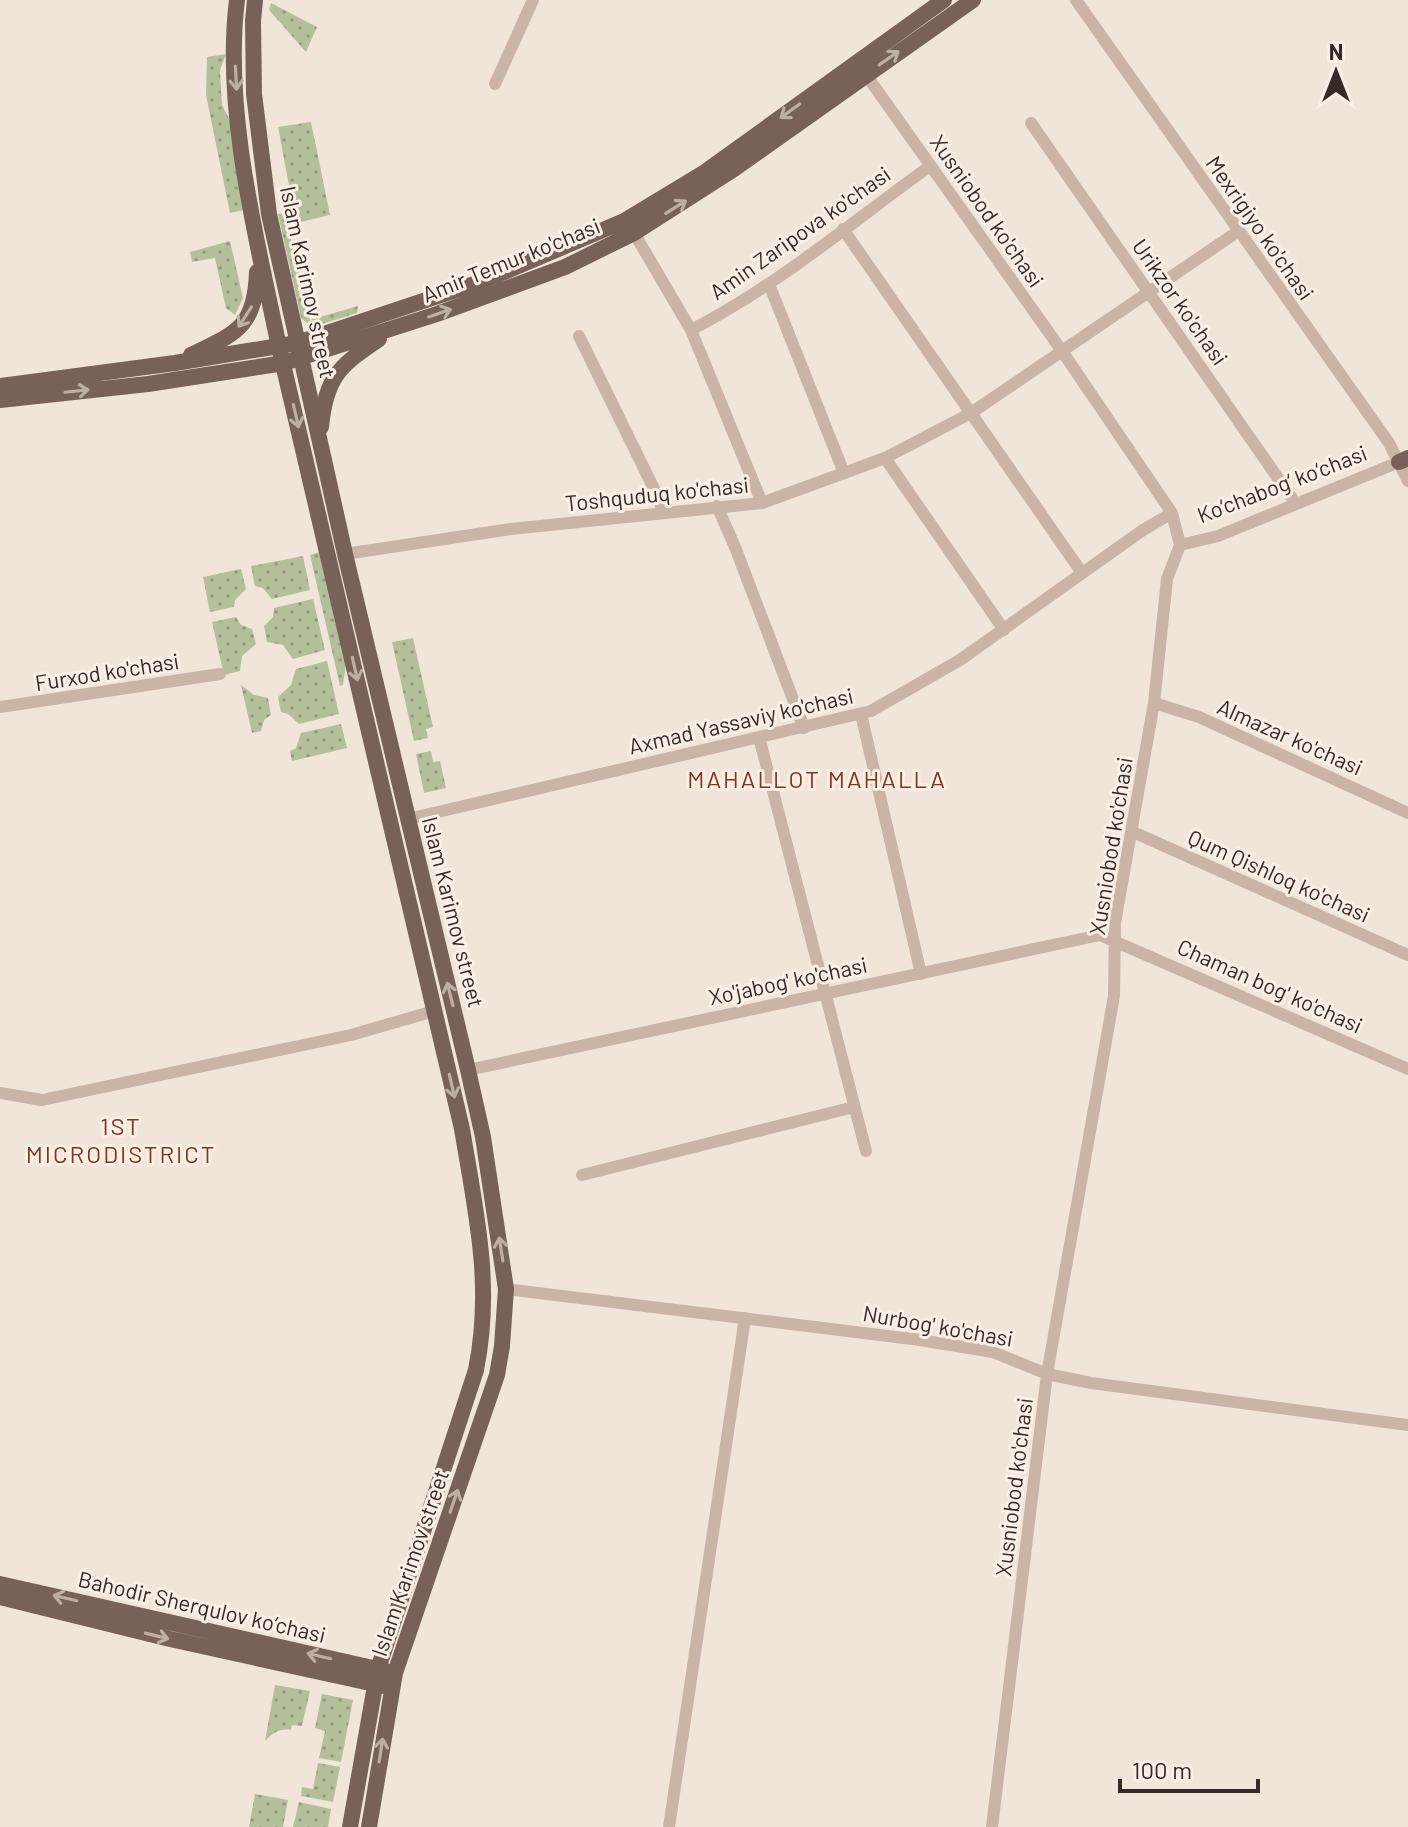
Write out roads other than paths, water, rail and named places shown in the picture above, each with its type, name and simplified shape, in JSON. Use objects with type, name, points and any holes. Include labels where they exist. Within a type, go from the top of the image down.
[{"type":"main road","name":"Islam Karimov street","points":[[237,0],[235,61],[238,113],[257,243],[320,441],[468,1070],[480,1125],[506,1289],[497,1375],[385,1678],[369,1827]]},
{"type":"main road","name":"Islam Karimov street","points":[[255,0],[253,61],[257,129],[290,353],[462,1129],[481,1240],[485,1287],[484,1332],[476,1370],[385,1678],[350,1827]]},
{"type":"main road","name":"Amir Temur ko'chasi","points":[[0,400],[148,384],[395,329],[565,267],[634,233],[734,169],[944,0]]},
{"type":"main road","name":"Amir Temur ko'chasi","points":[[0,386],[175,363],[290,353],[483,281],[624,221],[705,172],[861,68],[973,0]]},
{"type":"main road","points":[[175,363],[228,337],[250,316],[256,293],[257,243]]},
{"type":"main road","points":[[320,441],[325,395],[331,379],[353,357],[395,329]]},
{"type":"main road","points":[[462,1129],[469,1122],[480,1125]]},
{"type":"main road","name":"Bahodir Sherqulov ko‘chasi","points":[[0,1584],[385,1678]]},
{"type":"main road","name":"Bahodir Sherqulov ko‘chasi","points":[[0,1597],[170,1639],[385,1678]]},
{"type":"street","points":[[495,84],[533,0]]},
{"type":"street","name":"Mexrigiyo ko'chasi","points":[[1076,0],[1237,232],[1389,443],[1405,460],[1408,481]]},
{"type":"street","name":"Xusniobod ko'chasi","points":[[861,68],[1062,351],[1172,513],[1180,545],[1167,579],[1154,703],[1115,923],[1114,996],[1047,1374],[992,1827]]},
{"type":"street","name":"Urikzor ko'chasi","points":[[1031,123],[1296,504]]},
{"type":"street","name":"Amin Zaripova ko'chasi","points":[[691,330],[769,284],[930,166]]},
{"type":"street","points":[[843,229],[1082,573]]},
{"type":"street","name":"Toshquduq ko'chasi","points":[[345,554],[511,529],[762,503],[885,458],[971,413],[1237,232]]},
{"type":"street","points":[[634,233],[691,330],[762,503]]},
{"type":"street","points":[[769,284],[844,473]]},
{"type":"street","points":[[579,336],[663,513]]},
{"type":"street","points":[[885,458],[1004,630]]},
{"type":"street","name":"Ko‘chabog‘ ko‘chasi","points":[[1180,545],[1218,536],[1405,460]]},
{"type":"street","points":[[717,506],[804,728]]},
{"type":"street","name":"Axmad Yassaviy ko'chasi","points":[[408,819],[871,711],[960,660],[1143,530],[1172,513]]},
{"type":"street","name":"Furxod ko'chasi","points":[[0,707],[220,674]]},
{"type":"street","name":"Almazar ko'chasi","points":[[1154,703],[1199,717],[1408,813]]},
{"type":"street","points":[[861,714],[921,974]]},
{"type":"street","points":[[759,737],[866,1151]]},
{"type":"street","name":"Qum Qishloq ko'chasi","points":[[1133,832],[1408,955]]},
{"type":"street","name":"Xo'jabog' ko'chasi","points":[[468,1070],[1100,935],[1115,941]]},
{"type":"street","name":"Chaman bog' ko'chasi","points":[[1115,941],[1408,1069]]},
{"type":"street","points":[[0,1093],[42,1100],[351,1035],[434,1011]]},
{"type":"street","points":[[582,1175],[854,1107]]},
{"type":"street","name":"Nurbog' ko'chasi","points":[[506,1289],[920,1340],[993,1352],[1047,1374],[1091,1383],[1408,1425]]},
{"type":"street","points":[[669,1827],[745,1318]]},
{"type":"district","name":"MAHALLOT MAHALLA","points":[[817,780]]},
{"type":"district","name":"1ST MICRODISTRICT","points":[[121,1141]]}]
